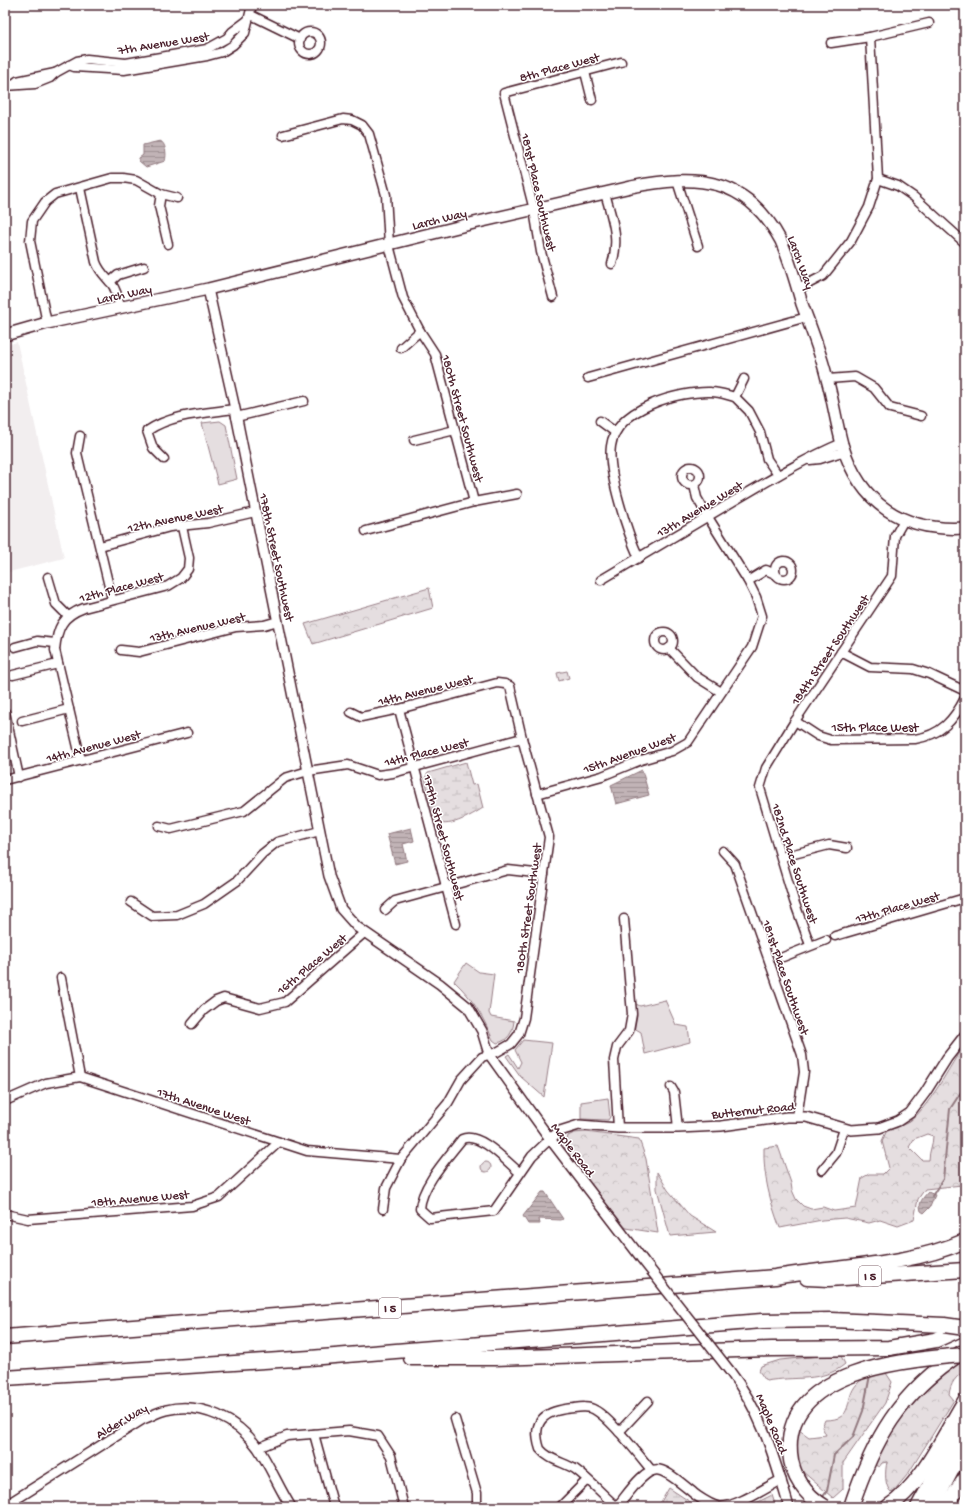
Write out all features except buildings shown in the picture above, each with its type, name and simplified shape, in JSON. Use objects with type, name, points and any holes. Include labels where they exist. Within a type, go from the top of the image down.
[{"type":"highway","points":[[775,1277],[818,1270],[906,1260],[936,1252],[965,1241]]},
{"type":"highway","name":"I 5","points":[[5,1338],[775,1277],[829,1279],[965,1270]]},
{"type":"highway","points":[[5,1378],[310,1358],[762,1321],[832,1320],[965,1327]]},
{"type":"highway","points":[[310,1358],[496,1358],[734,1350],[889,1348],[936,1340],[965,1327]]},
{"type":"highway","points":[[851,1507],[865,1466],[877,1441],[893,1416],[922,1383],[946,1363],[965,1351]]},
{"type":"highway","points":[[825,1507],[811,1497],[803,1488],[791,1460],[791,1435],[797,1418],[806,1403],[820,1390],[865,1371],[919,1360],[965,1355]]},
{"type":"highway","points":[[888,1507],[907,1492],[918,1479],[965,1401]]},
{"type":"highway","points":[[918,1507],[965,1420]]},
{"type":"highway","points":[[932,1507],[965,1445]]},
{"type":"highway","points":[[945,1507],[965,1479]]},
{"type":"main road","name":"Larch Way","points":[[5,335],[47,323],[208,289],[655,182],[705,181],[722,185],[752,203],[775,230],[781,241],[828,379],[843,447],[858,480],[892,515],[931,528],[965,528]]},
{"type":"street","name":"7th Avenue West","points":[[8,86],[35,84],[50,78],[55,73],[69,65],[74,67],[124,70],[207,56],[222,52],[234,45],[245,33],[252,5]]},
{"type":"street","points":[[249,18],[300,39]]},
{"type":"street","points":[[831,43],[870,38],[929,23]]},
{"type":"street","points":[[798,289],[823,276],[851,241],[869,207],[878,179],[870,38]]},
{"type":"street","name":"8th Place West","points":[[504,93],[621,62]]},
{"type":"street","points":[[585,72],[592,100]]},
{"type":"street","name":"181st Place Southwest","points":[[504,93],[534,210],[541,252],[553,297]]},
{"type":"street","name":"180th Street Southwest","points":[[283,135],[343,119],[352,120],[362,125],[369,134],[386,195],[390,245],[403,298],[420,332],[435,354],[474,502]]},
{"type":"street","points":[[47,323],[30,241],[32,221],[39,209],[54,194],[112,178],[123,178],[136,180],[161,194],[177,198]]},
{"type":"street","points":[[878,179],[898,186],[914,197],[965,243]]},
{"type":"street","points":[[677,181],[698,246]]},
{"type":"street","points":[[80,188],[98,270],[110,282],[118,295],[120,308]]},
{"type":"street","points":[[161,194],[159,206],[168,244]]},
{"type":"street","points":[[605,194],[616,233],[616,250],[612,264]]},
{"type":"street","points":[[110,282],[118,275],[144,267]]},
{"type":"street","name":"178th Street Southwest","points":[[208,289],[278,621],[320,832]]},
{"type":"street","points":[[588,378],[807,317]]},
{"type":"street","points":[[400,348],[420,332]]},
{"type":"street","points":[[828,379],[855,377],[874,388],[890,408],[921,416]]},
{"type":"street","points":[[735,397],[744,379]]},
{"type":"street","points":[[638,558],[630,540],[615,487],[611,461],[611,446],[615,432],[624,420],[641,409],[660,401],[689,394],[712,392],[735,397],[749,412],[760,432],[767,459],[778,475]]},
{"type":"street","points":[[164,459],[153,448],[147,431],[154,426],[188,416],[235,413],[304,401]]},
{"type":"street","points":[[600,421],[615,432]]},
{"type":"street","points":[[414,440],[456,430]]},
{"type":"street","points":[[80,436],[77,453],[112,599]]},
{"type":"street","name":"13th Avenue West","points":[[602,580],[778,475],[810,460],[817,454],[843,447]]},
{"type":"street","name":"15th Avenue West","points":[[537,794],[602,776],[641,760],[672,751],[688,742],[752,647],[762,616],[756,597],[748,581],[697,498],[694,485]]},
{"type":"street","points":[[366,531],[474,502],[517,494]]},
{"type":"street","name":"12th Avenue West","points":[[100,546],[170,527],[182,527],[255,512]]},
{"type":"street","name":"184th Street Southwest","points":[[760,788],[766,768],[795,721],[892,576],[895,536],[904,520]]},
{"type":"street","name":"12th Place West","points":[[65,619],[84,608],[112,599],[168,586],[181,578],[188,569],[189,558],[182,527]]},
{"type":"street","points":[[748,581],[766,570],[775,574]]},
{"type":"street","points":[[48,577],[56,604],[65,619],[55,643],[55,650],[81,760]]},
{"type":"street","name":"13th Avenue West","points":[[121,650],[139,652],[236,627],[264,625],[278,621]]},
{"type":"street","points":[[15,646],[37,641],[55,643]]},
{"type":"street","points":[[669,648],[697,677],[721,692]]},
{"type":"street","points":[[841,652],[870,667],[913,669],[929,674],[965,691]]},
{"type":"street","points":[[13,675],[58,664]]},
{"type":"street","name":"14th Avenue West","points":[[351,712],[361,717],[399,709],[497,683],[505,684]]},
{"type":"street","name":"180th Street Southwest","points":[[489,1054],[511,1044],[519,1034],[522,1024],[549,837],[522,738],[510,686],[505,684]]},
{"type":"street","name":"15th Place West","points":[[795,721],[818,736],[831,740],[915,739],[927,737],[948,724],[957,713],[965,698]]},
{"type":"street","points":[[22,721],[69,709]]},
{"type":"street","name":"179th Street Southwest","points":[[399,709],[456,924]]},
{"type":"street","points":[[5,712],[19,777]]},
{"type":"street","name":"14th Avenue West","points":[[5,780],[187,733]]},
{"type":"street","name":"14th Place West","points":[[159,826],[171,829],[244,811],[285,778],[308,771],[348,765],[378,775],[394,774],[522,738]]},
{"type":"street","name":"182nd Place Southwest","points":[[760,788],[794,901],[810,945]]},
{"type":"street","points":[[131,902],[152,916],[177,915],[204,904],[237,881],[262,854],[278,842],[320,832]]},
{"type":"street","name":"Maple Road","points":[[320,832],[331,883],[336,897],[347,917],[364,933],[440,984],[468,1007],[482,1031],[489,1054],[550,1139],[729,1370],[753,1404],[767,1438],[789,1507]]},
{"type":"street","points":[[782,857],[829,845],[847,848]]},
{"type":"street","name":"181st Place Southwest","points":[[723,851],[735,864],[802,1055],[804,1072],[797,1117]]},
{"type":"street","points":[[385,910],[395,901],[508,870],[544,874]]},
{"type":"street","name":"17th Place West","points":[[835,936],[965,898]]},
{"type":"street","points":[[618,1128],[614,1060],[617,1047],[629,1030],[632,1014],[624,919]]},
{"type":"street","name":"16th Place West","points":[[192,1024],[204,1010],[216,1001],[224,998],[256,1007],[266,1008],[285,1002],[364,933]]},
{"type":"street","points":[[782,957],[826,940]]},
{"type":"street","points":[[62,978],[80,1077]]},
{"type":"street","name":"Butternut Road","points":[[550,1139],[560,1131],[579,1125],[618,1128],[678,1128],[721,1126],[797,1117],[806,1117],[844,1129],[872,1130],[905,1118],[925,1094],[947,1058],[965,1035]]},
{"type":"street","points":[[383,1210],[386,1188],[401,1159],[448,1103],[461,1080],[482,1057],[489,1054]]},
{"type":"street","name":"17th Avenue West","points":[[5,1101],[46,1083],[80,1077],[307,1151],[401,1159]]},
{"type":"street","points":[[671,1087],[674,1092],[678,1128]]},
{"type":"street","points":[[822,1170],[836,1153],[844,1129]]},
{"type":"street","points":[[519,1172],[482,1141],[470,1136],[462,1139],[430,1182],[420,1200],[420,1209],[423,1214],[430,1218],[488,1213],[494,1211],[519,1172],[532,1156],[550,1139]]},
{"type":"street","name":"18th Avenue West","points":[[5,1214],[28,1219],[192,1206],[219,1197],[279,1142]]},
{"type":"street","points":[[619,1432],[648,1401]]},
{"type":"street","points":[[652,1471],[619,1432],[597,1410],[586,1407],[551,1411],[541,1419],[537,1431],[538,1443],[544,1454],[567,1464],[617,1507],[644,1475],[652,1471],[659,1470],[668,1474],[705,1502],[718,1507],[732,1505],[781,1480]]},
{"type":"street","name":"Alder Way","points":[[5,1506],[143,1419],[167,1410],[195,1409],[218,1415],[237,1426],[258,1448],[291,1507]]},
{"type":"street","points":[[455,1419],[477,1493],[477,1507]]},
{"type":"street","points":[[258,1448],[287,1436],[349,1431],[378,1436],[391,1456],[404,1507]]},
{"type":"street","points":[[314,1434],[334,1507]]},
{"type":"street","points":[[560,1507],[587,1480]]},
{"type":"shaded area","points":[[160,141],[164,144],[166,150],[165,161],[146,167],[139,161],[139,158],[143,155],[143,145]]},
{"type":"shaded area","points":[[17,342],[64,558],[5,573],[5,346]]},
{"type":"shaded area","points":[[642,770],[649,795],[616,804],[611,785]]},
{"type":"shaded area","points":[[411,828],[414,841],[403,844],[407,861],[395,864],[387,834]]},
{"type":"shaded area","points":[[542,1192],[545,1192],[563,1219],[539,1219],[540,1224],[528,1224],[523,1216]]},
{"type":"shaded area","points":[[928,1192],[935,1195],[930,1207],[924,1213],[920,1208],[923,1198]]},
{"type":"green space","points":[[220,421],[226,425],[237,479],[218,484],[202,423]]},
{"type":"green space","points":[[429,588],[433,608],[313,644],[305,624]]},
{"type":"green space","points":[[567,671],[569,678],[559,681],[557,673]]},
{"type":"green space","points":[[466,762],[472,785],[477,784],[483,808],[459,821],[445,824],[439,823],[435,820],[425,778],[428,773]]},
{"type":"green space","points":[[466,963],[479,972],[494,974],[489,1013],[491,1017],[514,1021],[509,1035],[501,1042],[497,1043],[493,1040],[477,1008],[454,981]]},
{"type":"green space","points":[[665,1000],[676,1025],[688,1027],[690,1042],[645,1054],[641,1032],[634,1028],[634,1003],[640,1006]]},
{"type":"green space","points":[[523,1040],[552,1043],[544,1097],[521,1077],[506,1056],[509,1054],[518,1068],[521,1062],[515,1050]]},
{"type":"green space","points":[[965,1043],[965,1181],[962,1185],[925,1189],[918,1199],[914,1220],[898,1226],[880,1220],[869,1223],[845,1218],[822,1220],[780,1228],[768,1188],[764,1148],[778,1146],[792,1190],[796,1199],[803,1206],[811,1209],[823,1207],[834,1211],[856,1208],[862,1178],[869,1174],[883,1174],[889,1168],[882,1141],[887,1130],[907,1123],[915,1117],[931,1098]],"holes":[[[927,1134],[933,1136],[929,1160],[922,1160],[909,1147],[914,1139]]]},
{"type":"green space","points":[[608,1098],[610,1117],[608,1120],[581,1119],[581,1102]]},
{"type":"green space","points":[[586,1132],[639,1139],[646,1159],[658,1233],[626,1228],[564,1150],[568,1136],[574,1133]]},
{"type":"green space","points":[[484,1162],[488,1162],[491,1167],[488,1172],[484,1172],[481,1169],[481,1165]]},
{"type":"green space","points":[[657,1172],[668,1190],[690,1216],[716,1232],[670,1236],[657,1189]]},
{"type":"green space","points":[[830,1355],[841,1356],[845,1364],[827,1374],[807,1378],[766,1381],[759,1371],[761,1366],[780,1360]]},
{"type":"green space","points":[[962,1361],[965,1361],[965,1371],[954,1381],[949,1394],[954,1400],[908,1474],[892,1493],[886,1483],[887,1462],[882,1463],[879,1467],[875,1465],[882,1449],[890,1434],[911,1407],[935,1383]]},
{"type":"green space","points":[[886,1373],[892,1382],[885,1403],[843,1463],[843,1489],[833,1498],[802,1471],[795,1453],[799,1430],[809,1437],[826,1435],[822,1427],[825,1420],[835,1419],[845,1413],[850,1396],[857,1384],[867,1377]]},
{"type":"green space","points":[[669,1488],[698,1507],[658,1507]]},
{"type":"green space","points":[[772,1495],[776,1507],[748,1507]]},
{"type":"waterway","points":[[932,1196],[943,1179],[950,1109],[965,1086]]},
{"type":"waterway","points":[[822,1498],[827,1491],[834,1455],[853,1437],[863,1411],[870,1375]]}]
